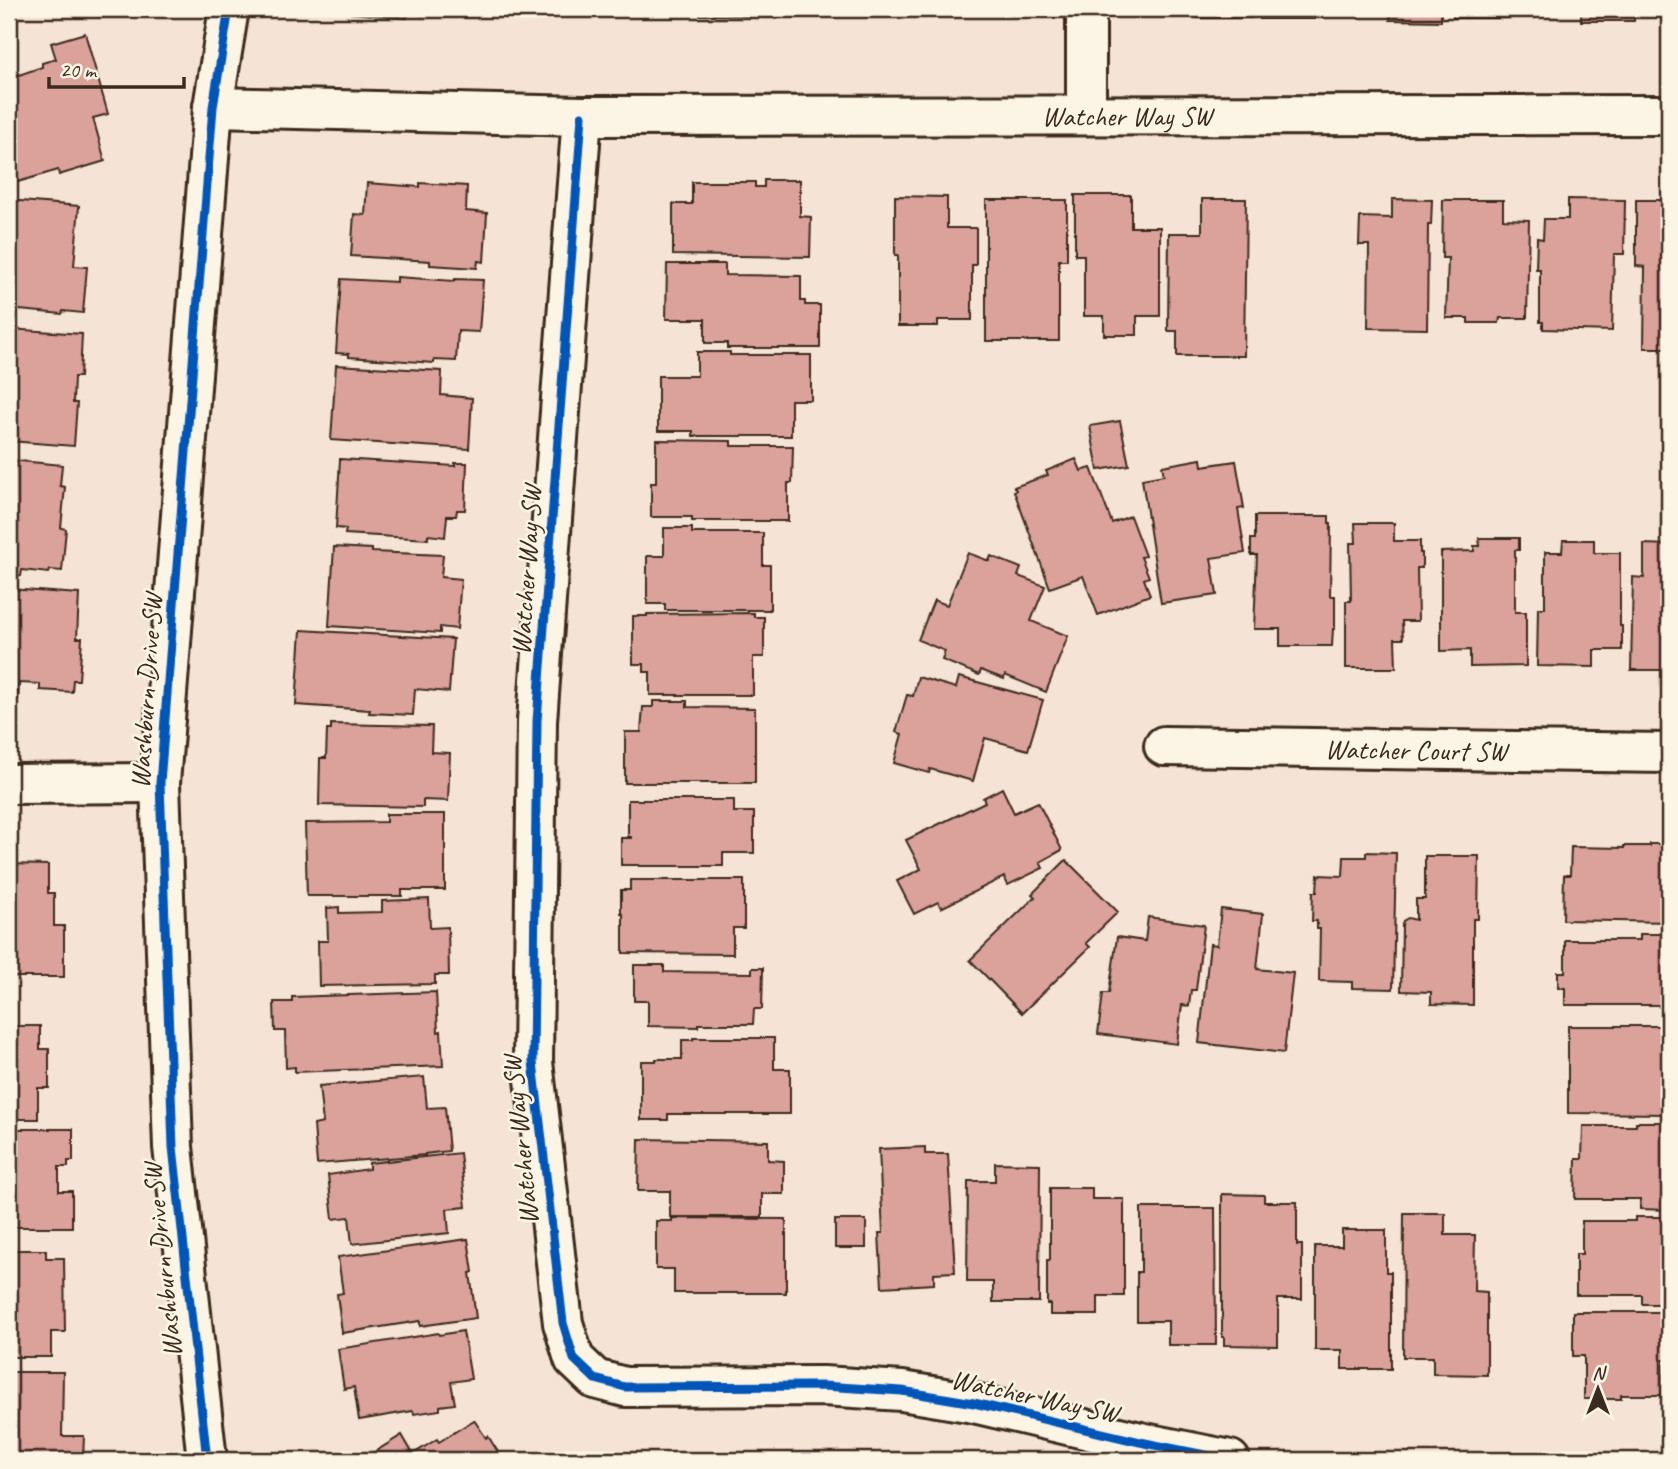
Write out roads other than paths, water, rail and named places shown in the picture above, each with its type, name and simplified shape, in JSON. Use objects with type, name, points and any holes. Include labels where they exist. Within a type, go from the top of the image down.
[{"type":"street","name":"Washburn Drive SW","points":[[207,1460],[173,1147],[160,783],[213,107],[229,9]]},
{"type":"street","points":[[1086,9],[1086,115]]},
{"type":"street","name":"Watcher Way SW","points":[[213,107],[582,116],[1669,115]]},
{"type":"street","name":"Watcher Way SW","points":[[582,116],[537,721],[533,1062],[563,1323],[574,1359],[595,1379],[625,1388],[823,1386],[902,1391],[974,1403],[1230,1460]]},
{"type":"street","name":"Watcher Court SW","points":[[1164,746],[1669,753]]},
{"type":"street","points":[[9,785],[160,783]]}]
